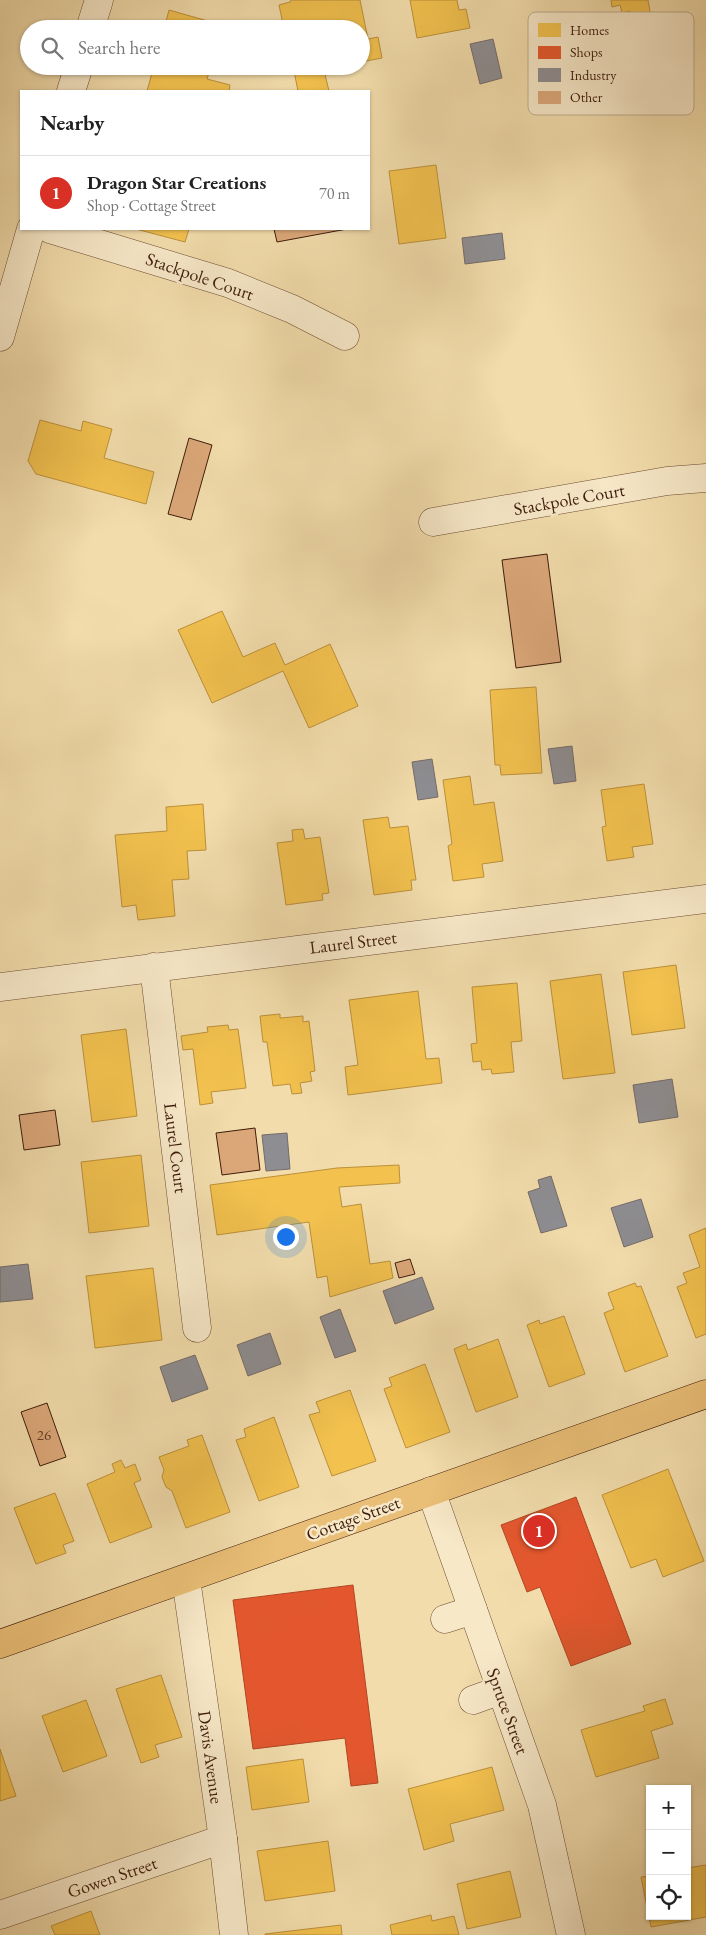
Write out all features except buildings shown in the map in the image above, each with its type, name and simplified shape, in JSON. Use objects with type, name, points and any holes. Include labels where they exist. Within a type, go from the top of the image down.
[{"type":"highway","name":"Cottage Street","points":[[0,1644],[706,1394]]},
{"type":"street","points":[[93,20],[99,0]]},
{"type":"street","points":[[71,90],[76,75]]},
{"type":"street","points":[[0,337],[31,230]]},
{"type":"street","name":"Stackpole Court","points":[[53,230],[228,283],[292,308],[345,336]]},
{"type":"street","name":"Stackpole Court","points":[[432,522],[667,481],[706,478]]},
{"type":"street","name":"Laurel Street","points":[[0,987],[706,899]]},
{"type":"street","name":"Laurel Court","points":[[154,967],[197,1328]]},
{"type":"street","name":"Spruce Street","points":[[431,1491],[544,1811],[571,1935]]},
{"type":"street","name":"Davis Avenue","points":[[186,1579],[223,1839],[234,1935]]},
{"type":"street","points":[[445,1620],[473,1610]]},
{"type":"street","points":[[473,1700],[501,1690]]},
{"type":"street","name":"Gowen Street","points":[[0,1914],[223,1839]]},
{"type":"place","name":"Dragon Star Creations","points":[[539,1531]]}]
